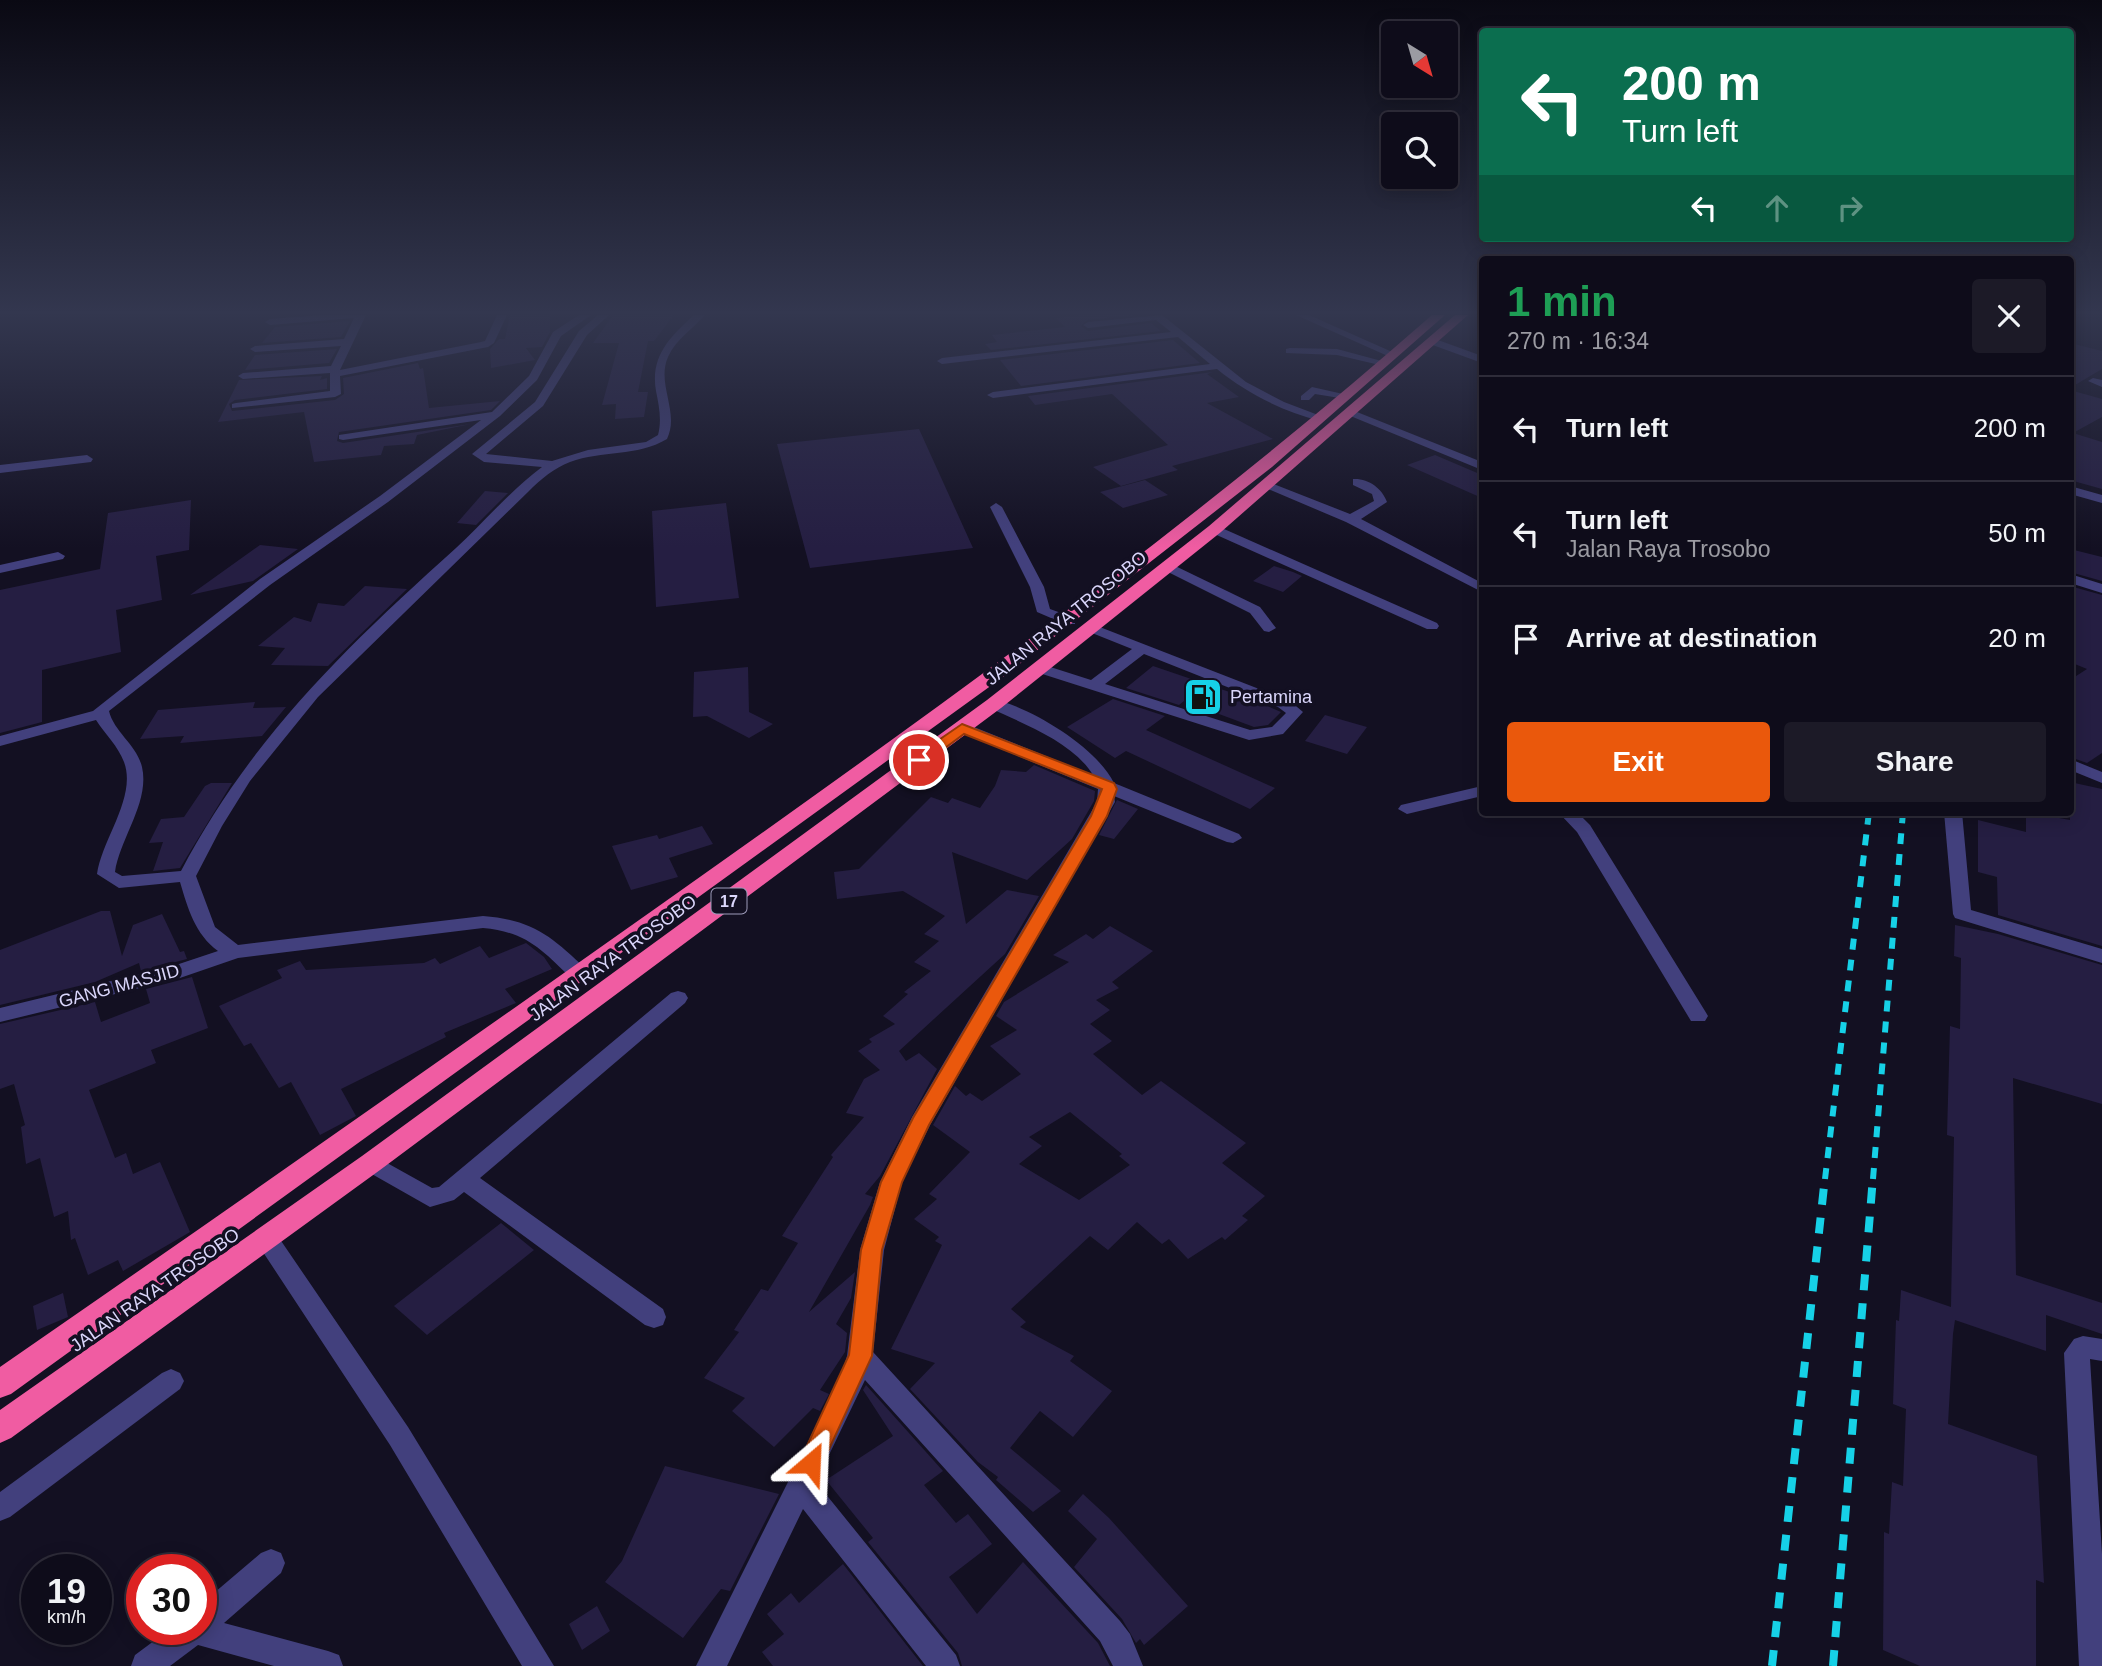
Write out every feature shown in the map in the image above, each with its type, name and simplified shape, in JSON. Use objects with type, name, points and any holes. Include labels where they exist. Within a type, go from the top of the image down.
[{"type":"highway","name":"JALAN RAYA TROSOBO","points":[[0,1427],[267,1239],[994,705],[1267,486],[1359,393]]},
{"type":"highway","name":"JALAN RAYA TROSOBO","points":[[0,1384],[248,1212],[1070,621],[1320,418],[1349,404],[1364,393]]},
{"type":"street","points":[[236,406],[333,395],[333,393]]},
{"type":"street","points":[[0,741],[104,721],[265,582],[384,499],[496,414],[517,393]]},
{"type":"street","points":[[546,393],[539,404],[478,454],[484,458],[554,465],[649,445],[663,437],[666,411],[664,393]]},
{"type":"street","points":[[993,396],[1017,393]]},
{"type":"street","points":[[1258,393],[1320,418]]},
{"type":"street","points":[[1305,398],[1310,393]]},
{"type":"street","points":[[1319,393],[1479,465]]},
{"type":"street","points":[[343,437],[496,414]]},
{"type":"street","points":[[0,469],[87,459]]},
{"type":"street","points":[[236,952],[219,945],[206,932],[187,876],[202,844],[259,758],[323,679],[554,465]]},
{"type":"street","points":[[1350,520],[1381,502],[1377,492],[1357,482]]},
{"type":"street","points":[[1267,486],[1350,520],[1479,586]]},
{"type":"street","points":[[2074,491],[2102,499]]},
{"type":"street","points":[[996,507],[1037,587],[1044,612],[1070,621]]},
{"type":"street","points":[[1215,529],[1432,626]]},
{"type":"street","points":[[0,569],[58,556]]},
{"type":"street","points":[[1167,566],[1255,610],[1269,628]]},
{"type":"street","points":[[2074,579],[2102,589]]},
{"type":"street","points":[[1041,669],[1249,735],[1277,731],[1295,712],[1284,704],[1092,628]]},
{"type":"street","points":[[1094,685],[1141,649]]},
{"type":"street","points":[[712,1666],[860,1356],[872,1250],[891,1182],[920,1123],[1106,802],[1108,786],[1105,776],[1086,756],[1060,738],[994,705]]},
{"type":"street","points":[[104,721],[129,752],[135,773],[133,790],[107,857],[106,874],[119,882],[187,876]]},
{"type":"street","points":[[962,728],[1233,838]]},
{"type":"street","points":[[2074,766],[2101,777]]},
{"type":"street","points":[[1406,809],[1479,792]]},
{"type":"street","points":[[1571,816],[1584,829],[1698,1016]]},
{"type":"street","points":[[1953,816],[1962,914],[2102,956]]},
{"type":"street","name":"GANG MASJID","points":[[0,1015],[177,972],[236,952],[483,922],[528,929],[579,974]]},
{"type":"street","points":[[371,1163],[430,1198],[446,1194],[678,998]]},
{"type":"street","points":[[464,1179],[654,1317]]},
{"type":"street","points":[[267,1239],[406,1446],[539,1666]]},
{"type":"street","points":[[2094,1666],[2077,1353],[2087,1346],[2102,1350]]},
{"type":"street","points":[[860,1356],[1110,1631],[1120,1644],[1129,1666]]},
{"type":"street","points":[[0,1508],[171,1381]]},
{"type":"street","points":[[800,1484],[945,1666]]},
{"type":"street","points":[[217,1609],[271,1563]]},
{"type":"street","points":[[217,1635],[328,1666]]},
{"type":"street","points":[[154,1663],[175,1645]]},
{"type":"building","points":[[233,393],[296,393],[235,400],[229,404],[232,411],[335,400],[344,394],[427,393],[429,408],[500,401],[491,410],[339,432],[337,441],[343,443],[471,424],[417,435],[414,444],[384,446],[381,455],[314,462],[304,412],[218,422]]},
{"type":"building","points":[[605,393],[648,393],[644,417],[615,419],[616,404],[602,405]]},
{"type":"building","points":[[1053,393],[1233,393],[1239,397],[1207,403],[1273,439],[1172,466],[1178,470],[1121,486],[1093,467],[1168,445],[1112,394],[1035,405],[1028,396]]},
{"type":"building","points":[[2074,393],[2102,399],[2102,417],[2074,432]]},
{"type":"building","points":[[919,429],[973,548],[810,568],[777,444]]},
{"type":"building","points":[[2074,433],[2102,442],[2102,489],[2074,481]]},
{"type":"building","points":[[1435,455],[1479,474],[1479,497],[1407,465]]},
{"type":"building","points":[[1145,480],[1168,495],[1123,508],[1100,492]]},
{"type":"building","points":[[485,491],[508,493],[476,525],[457,523]]},
{"type":"building","points":[[191,500],[189,550],[156,556],[162,600],[116,610],[121,652],[42,670],[42,722],[0,733],[0,590],[100,569],[108,513]]},
{"type":"building","points":[[726,503],[739,598],[656,607],[652,511]]},
{"type":"building","points":[[260,545],[298,549],[253,581],[190,595]]},
{"type":"building","points":[[2074,550],[2102,557],[2102,581],[2074,573]]},
{"type":"building","points":[[1274,566],[1302,576],[1283,592],[1253,581]]},
{"type":"building","points":[[365,586],[407,589],[328,666],[271,665],[285,648],[258,646],[294,617],[311,622],[318,603],[344,606]]},
{"type":"building","points":[[2074,587],[2102,595],[2102,753],[2087,763],[2074,758],[2074,677],[2087,669],[2074,664]]},
{"type":"building","points":[[1153,666],[1281,712],[1268,725],[1254,727],[1184,701],[1179,705],[1126,688]]},
{"type":"building","points":[[748,667],[749,712],[773,724],[749,738],[707,716],[693,717],[694,672]]},
{"type":"building","points":[[1113,699],[1165,716],[1146,730],[1275,788],[1250,809],[1126,751],[1115,758],[1067,727]]},
{"type":"building","points":[[255,702],[253,708],[286,707],[262,736],[180,743],[184,736],[140,739],[158,710]]},
{"type":"building","points":[[1325,715],[1367,727],[1347,754],[1305,741]]},
{"type":"building","points":[[1034,765],[1095,791],[1094,801],[1072,839],[1027,880],[952,852],[966,924],[1007,890],[1039,896],[1005,954],[899,1051],[906,1061],[919,1053],[937,1069],[880,1176],[865,1194],[873,1197],[870,1205],[809,1312],[855,1272],[851,1298],[836,1324],[847,1333],[845,1352],[820,1390],[829,1394],[820,1411],[813,1408],[774,1447],[732,1411],[745,1398],[704,1378],[739,1332],[734,1330],[761,1289],[768,1291],[798,1243],[782,1236],[833,1157],[831,1155],[864,1117],[846,1113],[864,1079],[880,1070],[858,1051],[872,1042],[869,1039],[895,1024],[883,1016],[908,994],[904,992],[931,971],[914,962],[939,941],[924,934],[945,916],[903,891],[837,899],[834,872],[859,869],[931,797],[948,803],[952,798],[980,808],[995,786],[1001,770],[1026,772]]},
{"type":"building","points":[[211,783],[232,783],[180,868],[153,871],[163,842],[149,843],[161,819],[184,817],[205,786]]},
{"type":"building","points":[[2074,783],[2102,789],[2102,946],[1998,915],[1997,877],[1978,872],[1978,820],[2026,832],[2026,816],[2070,820],[2070,816],[2074,816]]},
{"type":"building","points":[[1117,800],[1138,809],[1114,839],[1099,835]]},
{"type":"building","points":[[702,826],[713,844],[669,858],[678,877],[631,890],[612,846],[657,835],[659,839]]},
{"type":"building","points":[[101,911],[110,911],[122,956],[133,925],[162,914],[180,952],[184,951],[187,959],[141,971],[139,963],[95,982],[0,1005],[0,950]]},
{"type":"building","points":[[1955,925],[1998,934],[2102,965],[2102,1104],[2013,1078],[2016,1275],[2102,1303],[2102,1334],[2046,1315],[2046,1351],[1955,1320],[1953,1334],[1948,1424],[2037,1456],[2044,1583],[2036,1580],[2036,1666],[1920,1666],[1883,1650],[1884,1532],[1889,1534],[1892,1482],[1903,1486],[1906,1409],[1893,1404],[1896,1320],[1899,1321],[1901,1290],[1951,1307],[1954,1137],[1947,1135],[1950,1026],[1960,1029],[1961,958],[1954,956]]},
{"type":"building","points":[[1110,926],[1153,951],[1112,982],[1119,988],[1096,1000],[1110,1010],[1090,1024],[1112,1041],[1093,1054],[1142,1095],[1161,1081],[1246,1143],[1222,1163],[1265,1196],[1242,1216],[1248,1220],[1225,1240],[1222,1237],[1188,1259],[1169,1239],[1162,1244],[1137,1222],[1108,1250],[1090,1236],[1011,1309],[1026,1322],[1020,1327],[1074,1356],[1070,1361],[1112,1391],[1073,1437],[1040,1411],[1010,1448],[1061,1491],[1033,1512],[996,1480],[998,1477],[978,1462],[910,1389],[935,1363],[891,1349],[942,1245],[935,1241],[939,1237],[914,1219],[937,1199],[929,1194],[970,1152],[933,1125],[955,1086],[966,1096],[970,1093],[982,1101],[1021,1074],[990,1046],[1017,1030],[996,1016],[1004,1002],[1069,962],[1053,955],[1086,934],[1093,939]],"holes":[[[1070,1112],[1122,1154],[1119,1156],[1130,1165],[1079,1200],[1019,1164],[1042,1146],[1029,1137]]]},
{"type":"building","points":[[526,943],[544,957],[552,969],[505,989],[516,1003],[444,1033],[446,1037],[341,1089],[356,1116],[320,1135],[291,1082],[279,1088],[251,1043],[244,1046],[219,1006],[282,978],[277,970],[300,961],[306,970],[424,963],[435,958],[440,964],[480,946],[489,958]]},
{"type":"building","points":[[192,977],[208,1028],[151,1050],[156,1063],[89,1090],[115,1158],[126,1153],[133,1174],[160,1162],[190,1232],[123,1271],[118,1260],[88,1275],[75,1238],[71,1240],[68,1211],[54,1217],[40,1158],[26,1164],[21,1127],[25,1125],[14,1084],[0,1089],[0,1024],[95,1002],[101,1022],[150,1003],[146,989]]},
{"type":"building","points":[[501,1223],[534,1250],[427,1335],[394,1306]]},
{"type":"building","points":[[63,1293],[68,1317],[37,1330],[33,1306]]},
{"type":"building","points":[[866,1385],[943,1471],[924,1485],[956,1523],[968,1514],[992,1544],[949,1577],[977,1614],[1023,1562],[1098,1643],[1110,1666],[962,1666],[958,1653],[868,1542],[873,1538],[826,1480],[893,1436],[863,1390]]},
{"type":"building","points":[[665,1466],[779,1494],[730,1591],[721,1589],[683,1638],[605,1582],[622,1561]]},
{"type":"building","points":[[1083,1494],[1109,1518],[1188,1606],[1144,1645],[1140,1639],[1136,1643],[1122,1619],[1074,1567],[1097,1539],[1068,1511]]},
{"type":"building","points":[[843,1564],[923,1666],[773,1666],[762,1652],[784,1634],[767,1614],[791,1593],[799,1603]]},
{"type":"building","points":[[597,1606],[610,1631],[582,1650],[569,1624]]},
{"type":"railway","points":[[1825,1179],[1869,816]]},
{"type":"railway","points":[[1873,1179],[1903,816]]},
{"type":"railway","points":[[1772,1666],[1825,1177]]},
{"type":"railway","points":[[1833,1666],[1873,1177]]},
{"type":"place","name":"Pertamina","points":[[1203,697]]},
{"type":"route","points":[[811,1463],[860,1356],[872,1250],[891,1182],[920,1123],[1099,816],[1110,789],[962,728],[919,760]]}]
